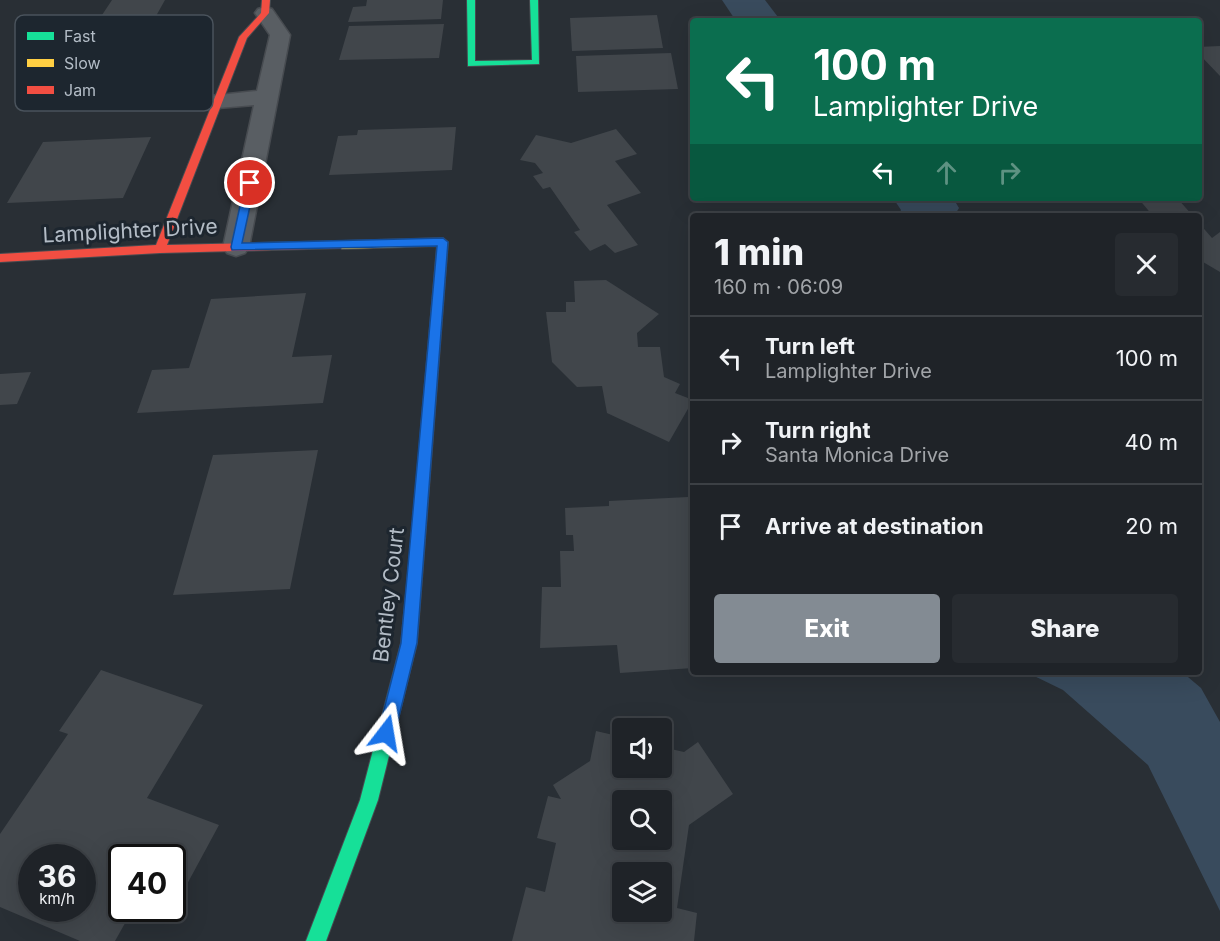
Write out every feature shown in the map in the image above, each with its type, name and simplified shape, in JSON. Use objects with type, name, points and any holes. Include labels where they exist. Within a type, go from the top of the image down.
[{"type":"street","points":[[471,0],[471,64],[536,62],[534,0]]},
{"type":"street","points":[[160,249],[243,37],[266,6],[280,35],[236,247]]},
{"type":"street","points":[[218,100],[268,97]]},
{"type":"street","name":"Lamplighter Drive","points":[[0,258],[160,249],[443,242]]},
{"type":"street","name":"Bentley Court","points":[[316,941],[369,800],[409,643],[443,242]]},
{"type":"water","points":[[1032,675],[1186,675],[1201,688],[1220,722],[1220,911],[1148,765],[1063,690]]},
{"type":"building","points":[[112,0],[165,0],[157,15],[102,15]]},
{"type":"building","points":[[367,0],[443,0],[441,19],[348,22],[353,7],[366,6]]},
{"type":"building","points":[[657,15],[663,48],[572,51],[570,18]]},
{"type":"building","points":[[444,24],[439,58],[339,60],[349,26]]},
{"type":"building","points":[[1220,46],[1220,76],[1202,57],[1202,47]]},
{"type":"building","points":[[671,53],[678,89],[578,92],[576,56]]},
{"type":"building","points":[[456,127],[452,170],[329,175],[338,136],[357,135],[358,130]]},
{"type":"building","points":[[616,129],[637,154],[615,161],[641,193],[607,205],[638,245],[615,253],[605,244],[590,251],[574,232],[580,230],[550,187],[543,189],[533,176],[543,173],[535,163],[520,160],[536,135],[571,143]]},
{"type":"building","points":[[151,137],[123,198],[7,203],[43,142]]},
{"type":"building","points":[[1140,201],[1180,201],[1190,213],[1150,213]]},
{"type":"building","points":[[1202,227],[1212,238],[1220,232],[1220,272],[1202,261]]},
{"type":"building","points":[[606,280],[659,314],[637,333],[638,347],[660,347],[664,377],[680,384],[675,393],[690,399],[690,405],[669,442],[607,413],[602,386],[577,387],[552,362],[546,312],[566,312],[566,302],[575,302],[574,281]]},
{"type":"building","points":[[306,293],[292,357],[332,355],[323,403],[137,413],[152,370],[189,368],[211,299]]},
{"type":"building","points":[[31,372],[17,404],[0,405],[0,374]]},
{"type":"building","points":[[318,450],[290,589],[173,595],[213,455]]},
{"type":"building","points":[[688,497],[690,511],[690,668],[620,673],[617,645],[540,648],[542,587],[561,587],[560,551],[574,551],[573,535],[566,535],[565,508],[609,506],[609,501]]},
{"type":"building","points":[[101,670],[203,705],[147,798],[219,825],[186,886],[186,844],[108,844],[108,922],[126,922],[115,941],[80,941],[35,922],[96,922],[96,844],[18,844],[18,915],[0,907],[0,834],[68,734],[59,731]]},
{"type":"building","points":[[596,731],[612,735],[612,778],[672,778],[672,749],[684,752],[698,742],[733,794],[689,825],[677,908],[697,913],[694,941],[512,941],[526,887],[545,892],[556,843],[537,838],[548,796],[561,799],[553,785],[590,761]]},
{"type":"waterway","points":[[743,0],[757,18]]},
{"type":"waterway","points":[[924,201],[931,208],[928,213]]},
{"type":"traffic: fast","points":[[471,0],[471,64],[536,62],[534,0]]},
{"type":"traffic: fast","points":[[316,941],[369,800],[409,643],[417,553]]},
{"type":"traffic: slow","points":[[342,245],[443,242],[417,553]]},
{"type":"traffic: jam","points":[[160,249],[243,37],[265,13],[266,0]]},
{"type":"traffic: jam","points":[[0,258],[160,249],[342,245]]},
{"type":"route","points":[[250,183],[236,247],[443,242],[409,643],[386,733]]}]
